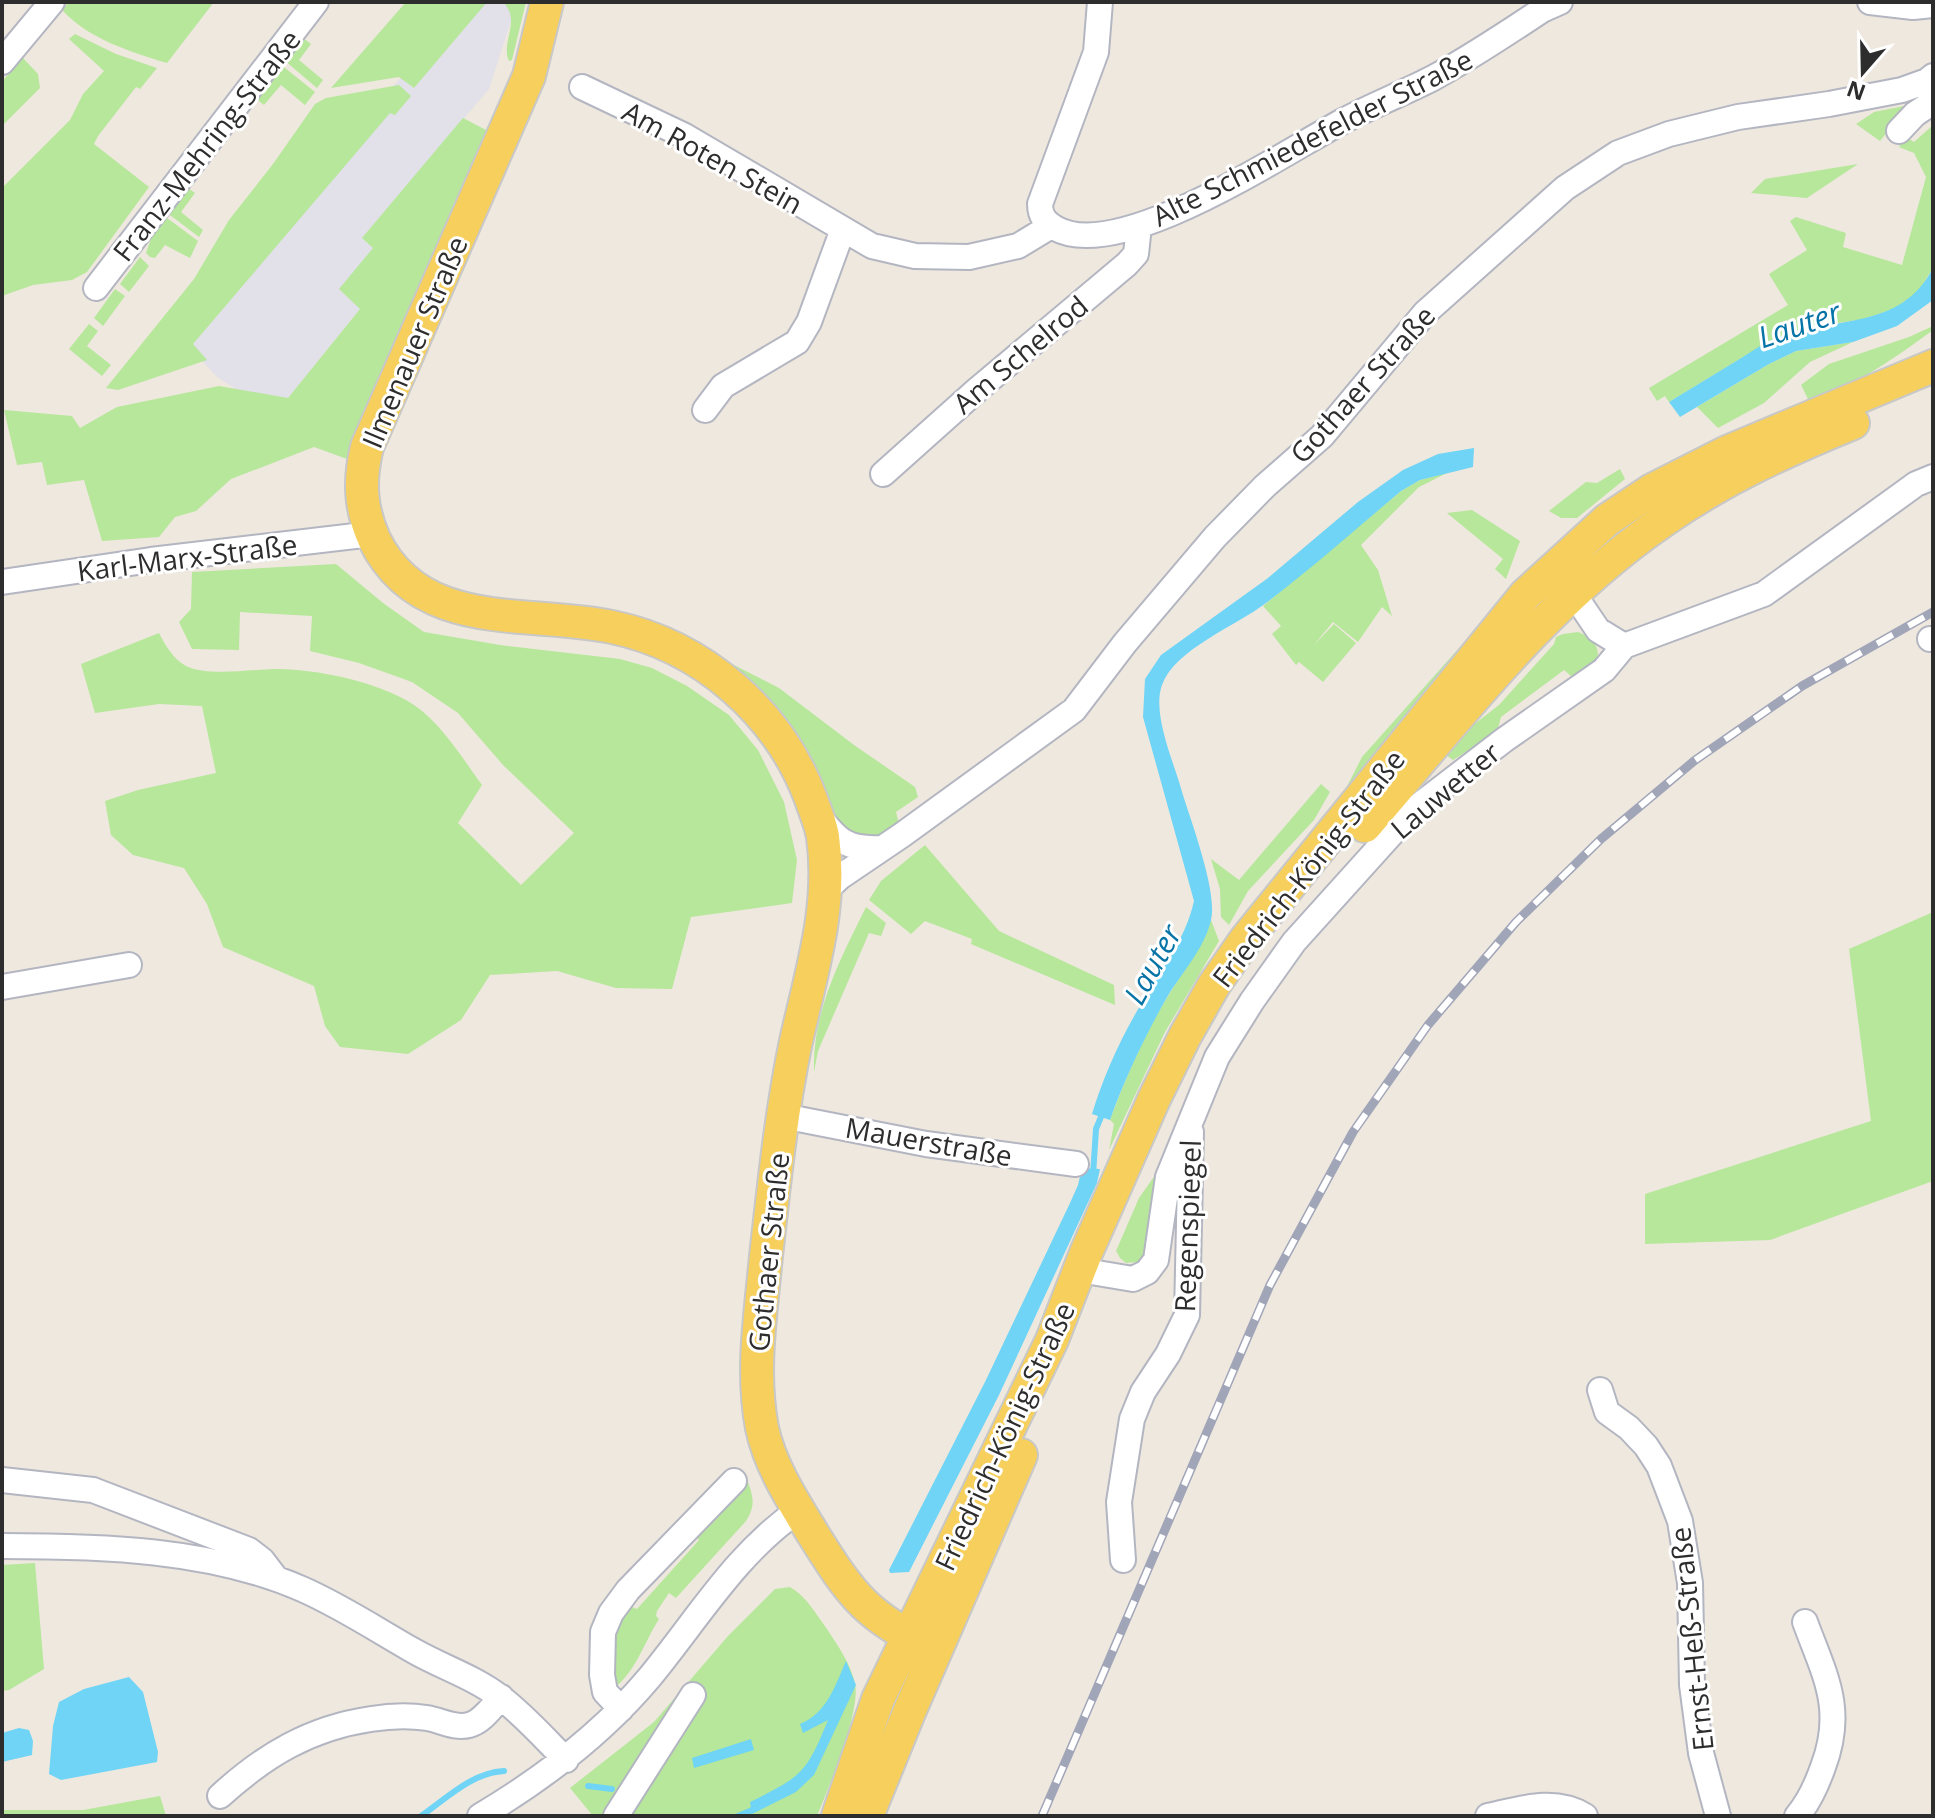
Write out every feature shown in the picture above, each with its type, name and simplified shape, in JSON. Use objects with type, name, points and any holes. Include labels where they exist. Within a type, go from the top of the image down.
[{"type":"main road","name":"Ilmenauer Straße","points":[[547,2],[529,76],[367,447],[362,469],[364,512],[387,562],[418,590],[441,601],[494,615],[611,627],[672,646],[724,680],[772,727],[790,752],[823,834],[825,891]]},
{"type":"main road","name":"Friedrich-König-Straße","points":[[922,1642],[1047,1352],[1091,1240],[1185,1036],[1214,985],[1283,893],[1525,595],[1607,520],[1652,490],[1727,452],[1933,366]]},
{"type":"main road","name":"Friedrich-König-Straße","points":[[922,1642],[1061,1365],[1097,1273],[1194,1058],[1249,966],[1332,864],[1522,645],[1573,593],[1663,520],[1744,472],[1933,389]]},
{"type":"main road","name":"Gothaer Straße","points":[[825,891],[820,943],[794,1050],[783,1116],[757,1373],[762,1430],[779,1473],[799,1510],[861,1603],[886,1624],[922,1642]]},
{"type":"main road","points":[[838,1816],[878,1699],[922,1642]]},
{"type":"main road","points":[[867,1816],[922,1642]]},
{"type":"street","points":[[2,62],[52,2]]},
{"type":"street","name":"Franz-Mehring-Straße","points":[[96,288],[316,2]]},
{"type":"street","points":[[1051,226],[1044,221],[1040,204],[1096,52],[1100,2]]},
{"type":"street","name":"Alte Schmiedefelder Straße","points":[[1051,226],[1073,234],[1100,234],[1139,226],[1200,200],[1344,121],[1433,78],[1560,2]]},
{"type":"street","points":[[1870,2],[1913,7],[1933,5]]},
{"type":"street","name":"Gothaer Straße","points":[[825,891],[840,877],[1074,710],[1125,643],[1215,537],[1265,486],[1322,436],[1425,313],[1565,188],[1618,153],[1669,134],[1738,117],[1902,90],[1933,76]]},
{"type":"street","name":"Am Roten Stein","points":[[582,87],[685,136],[872,246],[915,256],[969,257],[1018,246],[1051,226]]},
{"type":"street","points":[[1899,131],[1915,114],[1933,102]]},
{"type":"street","name":"Am Schelrod","points":[[883,474],[1127,264],[1136,254],[1139,226]]},
{"type":"street","points":[[705,410],[723,386],[797,342],[809,322],[843,229]]},
{"type":"street","name":"Lauwetter","points":[[1097,1273],[1133,1279],[1147,1272],[1156,1260],[1168,1177],[1217,1057],[1294,942],[1413,810],[1504,740],[1604,670],[1624,646],[1764,594],[1916,484],[1933,477]]},
{"type":"street","name":"Karl-Marx-Straße","points":[[2,582],[151,560],[372,534]]},
{"type":"street","points":[[1573,593],[1598,630],[1624,646]]},
{"type":"street","points":[[816,812],[833,834],[847,844],[860,849],[882,848]]},
{"type":"street","points":[[2,987],[129,965]]},
{"type":"street","name":"Mauerstraße","points":[[783,1116],[926,1144],[1076,1164]]},
{"type":"street","name":"Regenspiegel","points":[[1123,1560],[1119,1502],[1132,1419],[1143,1392],[1168,1354],[1187,1315],[1191,1117]]},
{"type":"street","name":"Ernst-Heß-Straße","points":[[1600,1390],[1607,1412],[1629,1428],[1659,1466],[1680,1521],[1690,1583],[1692,1685],[1701,1753],[1718,1816]]},
{"type":"street","points":[[2,1480],[93,1490],[249,1550],[262,1560],[276,1578]]},
{"type":"street","points":[[621,1709],[605,1692],[602,1675],[603,1632],[611,1613],[628,1590],[734,1481]]},
{"type":"street","points":[[480,1816],[566,1760],[621,1709],[737,1566],[765,1536],[799,1510]]},
{"type":"street","points":[[2,1546],[111,1547],[246,1568],[276,1578],[336,1606],[501,1697],[566,1760]]},
{"type":"street","points":[[1797,1816],[1816,1784],[1829,1751],[1835,1723],[1830,1690],[1805,1622]]},
{"type":"street","points":[[616,1816],[693,1695]]},
{"type":"street","points":[[220,1796],[285,1745],[370,1719],[404,1716],[429,1718],[455,1726],[469,1725],[482,1718],[501,1697]]},
{"type":"street","points":[[1488,1816],[1538,1806],[1571,1807],[1585,1816]]},
{"type":"shaded area","points":[[466,2],[517,2],[489,89],[362,238],[374,248],[360,309],[288,398],[239,391],[217,377],[178,335]]},
{"type":"green space","points":[[68,2],[214,2],[167,63],[125,49],[85,29],[63,11]]},
{"type":"green space","points":[[406,2],[487,2],[414,88],[399,77],[331,88]]},
{"type":"green space","points":[[503,2],[526,2],[512,60],[509,61],[507,46],[511,17]]},
{"type":"green space","points":[[75,34],[116,54],[157,68],[140,89],[136,87],[94,144],[149,187],[87,272],[72,280],[33,285],[2,296],[2,188],[70,120],[83,94],[104,71],[69,39]]},
{"type":"green space","points":[[303,38],[311,44],[299,60],[323,80],[317,88],[284,60]]},
{"type":"green space","points":[[22,57],[38,74],[40,88],[2,126],[2,82]]},
{"type":"green space","points":[[280,64],[315,92],[305,105],[281,85],[264,105],[254,97]]},
{"type":"green space","points":[[399,85],[411,96],[395,115],[390,113],[193,344],[207,360],[118,390],[106,388],[194,279],[229,220],[315,104],[326,98]]},
{"type":"green space","points":[[1909,105],[1880,141],[1856,124],[1874,112]]},
{"type":"green space","points":[[463,118],[490,132],[393,344],[347,459],[314,447],[231,479],[196,511],[175,517],[159,537],[102,541],[84,480],[47,485],[42,462],[17,465],[4,410],[72,416],[80,428],[117,407],[219,386],[288,398],[360,309],[339,289],[373,248],[362,238]]},
{"type":"green space","points":[[1933,125],[1933,268],[1917,294],[1893,309],[1864,319],[1806,328],[1773,339],[1669,402],[1665,396],[1657,401],[1649,388],[1788,305],[1769,274],[1807,250],[1790,221],[1796,217],[1846,233],[1843,247],[1902,265],[1926,177],[1914,153],[1899,147],[1905,136],[1914,142]]},
{"type":"green space","points":[[1858,164],[1807,198],[1751,193],[1765,179]]},
{"type":"green space","points":[[185,186],[195,193],[181,212],[203,230],[199,237],[166,212]]},
{"type":"green space","points":[[163,215],[198,241],[190,258],[165,245],[155,258],[146,253]]},
{"type":"green space","points":[[140,257],[149,266],[129,292],[120,284]]},
{"type":"green space","points":[[115,289],[125,296],[103,326],[94,318]]},
{"type":"green space","points":[[89,324],[98,331],[87,346],[111,365],[102,376],[69,349]]},
{"type":"green space","points":[[1933,326],[1933,330],[1874,371],[1809,401],[1801,385],[1829,364]]},
{"type":"green space","points":[[1853,342],[1810,362],[1764,403],[1718,428],[1697,407],[1796,351]]},
{"type":"green space","points":[[1620,469],[1625,479],[1577,518],[1561,518],[1549,511],[1586,482],[1597,483]]},
{"type":"green space","points":[[1447,473],[1419,487],[1361,545],[1378,570],[1392,616],[1382,607],[1358,642],[1333,622],[1313,646],[1334,624],[1356,643],[1323,682],[1299,662],[1296,665],[1272,634],[1281,626],[1263,606],[1401,491],[1420,480]]},
{"type":"green space","points":[[1472,510],[1520,541],[1506,579],[1495,569],[1503,559],[1447,513]]},
{"type":"green space","points":[[336,564],[424,632],[500,645],[620,659],[652,668],[687,686],[729,715],[758,750],[784,802],[797,860],[792,903],[691,917],[672,989],[616,988],[557,971],[490,975],[461,1020],[408,1054],[340,1047],[325,1026],[314,986],[223,947],[207,904],[184,868],[133,855],[111,835],[105,801],[138,790],[216,773],[202,706],[159,704],[95,713],[81,664],[159,633],[178,660],[195,669],[218,672],[310,671],[359,681],[404,699],[438,726],[482,785],[458,823],[521,885],[574,833],[503,765],[458,713],[412,682],[359,663],[310,651],[312,616],[240,612],[239,650],[192,649],[179,622],[191,609],[192,572]]},
{"type":"green space","points":[[1578,632],[1588,637],[1597,650],[1598,657],[1590,669],[1572,677],[1564,670],[1501,717],[1497,732],[1453,760],[1445,754],[1472,726],[1499,705],[1554,644],[1556,637]]},
{"type":"green space","points":[[1475,638],[1234,941],[1253,904],[1336,808],[1362,757],[1459,648]]},
{"type":"green space","points":[[728,662],[779,688],[915,787],[918,797],[896,812],[899,824],[872,838],[842,832],[770,702]]},
{"type":"green space","points":[[1321,784],[1330,792],[1314,820],[1248,891],[1229,925],[1221,917],[1220,889],[1211,859],[1239,880]]},
{"type":"green space","points":[[925,845],[999,931],[1114,985],[1115,1005],[971,944],[972,939],[925,921],[911,934],[869,900],[881,881]]},
{"type":"green space","points":[[866,907],[886,923],[881,936],[869,933],[818,1051],[814,1072],[823,1007]]},
{"type":"green space","points":[[1933,912],[1933,1181],[1770,1240],[1645,1244],[1645,1194],[1871,1121],[1849,949]]},
{"type":"green space","points":[[1211,920],[1219,941],[1165,1032],[1109,1150],[1114,1124],[1110,1120],[1129,1072],[1151,1026]]},
{"type":"green space","points":[[1158,1171],[1144,1256],[1137,1262],[1126,1263],[1116,1251],[1139,1198]]},
{"type":"green space","points":[[748,1482],[753,1502],[746,1521],[676,1598],[669,1593],[657,1611],[659,1619],[640,1654],[617,1686],[611,1680],[609,1653],[624,1604],[637,1609],[699,1540],[691,1531]]},
{"type":"green space","points":[[35,1563],[44,1669],[2,1691],[2,1565]]},
{"type":"green space","points":[[790,1587],[806,1600],[827,1629],[847,1662],[855,1684],[856,1696],[849,1731],[817,1816],[593,1816],[570,1788],[654,1722],[728,1636],[775,1589]]},
{"type":"green space","points":[[160,1796],[166,1816],[2,1816],[2,1810],[83,1810]]},
{"type":"water","points":[[1933,268],[1933,300],[1897,326],[1853,342],[1796,351],[1680,417],[1669,402],[1776,338],[1884,312],[1903,302],[1919,288]]},
{"type":"water","points":[[1474,448],[1473,467],[1420,480],[1401,491],[1283,590],[1193,649],[1169,672],[1160,696],[1161,721],[1207,873],[1211,920],[1198,951],[1150,1028],[1110,1120],[1092,1114],[1117,1049],[1177,944],[1194,901],[1143,717],[1145,679],[1161,655],[1268,578],[1358,502],[1403,470],[1438,454]]},
{"type":"water","points":[[1082,1168],[1100,1169],[1097,1183],[999,1395],[909,1572],[890,1573],[1070,1203]]},
{"type":"water","points":[[846,1661],[856,1685],[814,1775],[796,1792],[752,1814],[750,1802],[792,1779],[814,1752],[828,1720],[803,1733],[800,1724],[824,1706]]},
{"type":"water","points":[[129,1677],[143,1692],[158,1752],[157,1762],[61,1780],[49,1774],[53,1726],[59,1702],[84,1689]]},
{"type":"water","points":[[19,1728],[29,1730],[33,1741],[32,1755],[2,1762],[2,1733]]},
{"type":"water","points":[[751,1739],[754,1750],[694,1768],[692,1758]]},
{"type":"waterway","name":"Lauter","points":[[1093,1175],[1096,1129],[1103,1112]]},
{"type":"waterway","name":"Lauter","points":[[421,1816],[470,1781],[504,1771]]},
{"type":"waterway","name":"Lauter","points":[[588,1786],[612,1789]]},
{"type":"waterway","points":[[738,1816],[757,1808]]},
{"type":"railway","points":[[1042,1816],[1270,1285],[1353,1132],[1428,1025],[1516,922],[1601,839],[1694,761],[1802,686],[1933,612]]}]
